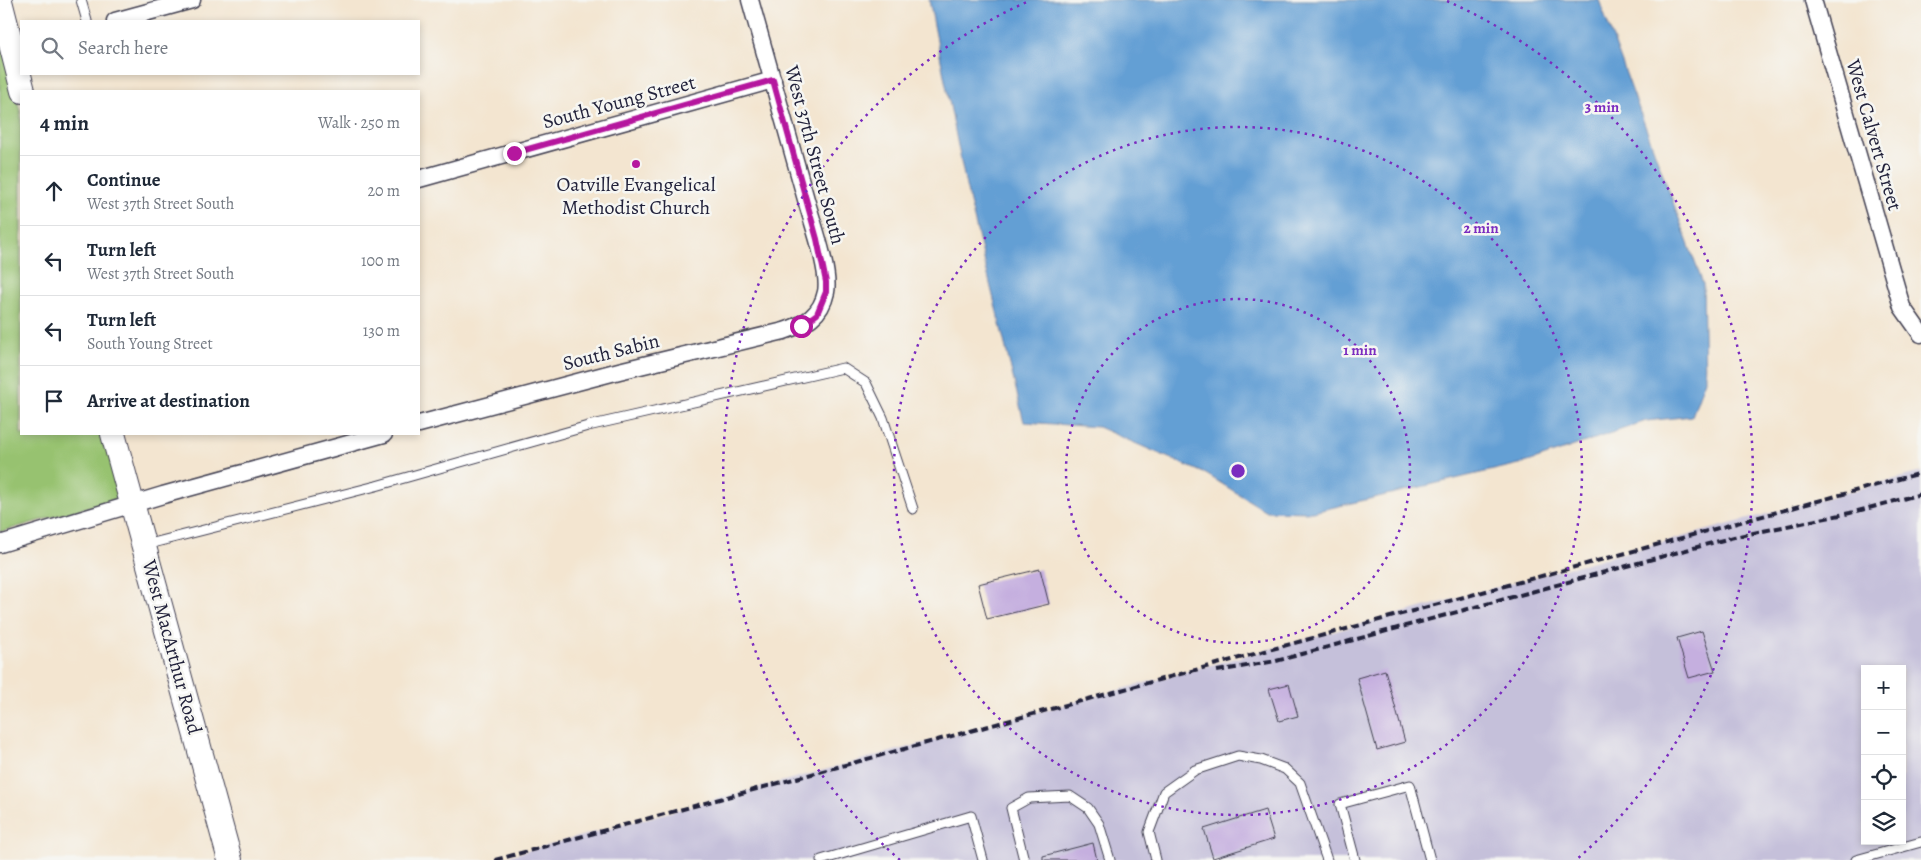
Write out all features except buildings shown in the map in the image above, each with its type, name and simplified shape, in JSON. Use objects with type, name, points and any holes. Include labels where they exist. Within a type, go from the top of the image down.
[{"type":"street","points":[[122,20],[151,16],[192,0]]},
{"type":"street","name":"West 37th Street South","points":[[750,0],[817,239],[826,282],[822,306],[812,319]]},
{"type":"street","name":"West Calvert Street","points":[[1814,0],[1902,307],[1921,334]]},
{"type":"street","points":[[0,1],[17,49],[20,70]]},
{"type":"street","points":[[21,75],[23,90]]},
{"type":"street","name":"South Young Street","points":[[420,179],[773,80]]},
{"type":"street","name":"South Sabin","points":[[420,424],[610,373],[784,331],[812,319]]},
{"type":"street","name":"West MacArthur Road","points":[[113,435],[230,860]]},
{"type":"street","points":[[0,544],[133,506],[163,495],[380,435]]},
{"type":"lane","points":[[81,0],[87,20]]},
{"type":"lane","points":[[144,545],[376,486],[588,426],[842,368],[866,383],[883,418],[913,510]]},
{"type":"lane","points":[[1156,860],[1149,832],[1164,792],[1195,770],[1238,756],[1261,760],[1285,769],[1300,784],[1327,860]]},
{"type":"lane","points":[[1356,860],[1340,804],[1410,785],[1430,860]]},
{"type":"lane","points":[[1024,860],[1011,808],[1029,798],[1070,796],[1088,808],[1099,824],[1110,860]]},
{"type":"lane","points":[[821,860],[971,816],[983,860]]},
{"type":"lane","points":[[1856,860],[1921,842]]},
{"type":"shaded area","points":[[1921,472],[1921,860],[493,860]]},
{"type":"green space","points":[[0,39],[20,110],[20,435],[112,435],[130,495],[0,532]]},
{"type":"water","points":[[929,0],[1599,0],[1703,284],[1705,380],[1692,416],[1646,421],[1528,462],[1313,512],[1266,511],[1206,474],[1098,427],[1024,422],[966,186]]},
{"type":"railway","points":[[495,860],[1921,473]]},
{"type":"railway","points":[[1217,671],[1276,661],[1734,537],[1850,513],[1921,494]]},
{"type":"place","name":"Oatville Evangelical Methodist Church","points":[[636,164]]},
{"type":"route","points":[[514,153],[773,80],[817,239],[826,282],[826,292],[822,306],[812,319],[801,326]]}]
